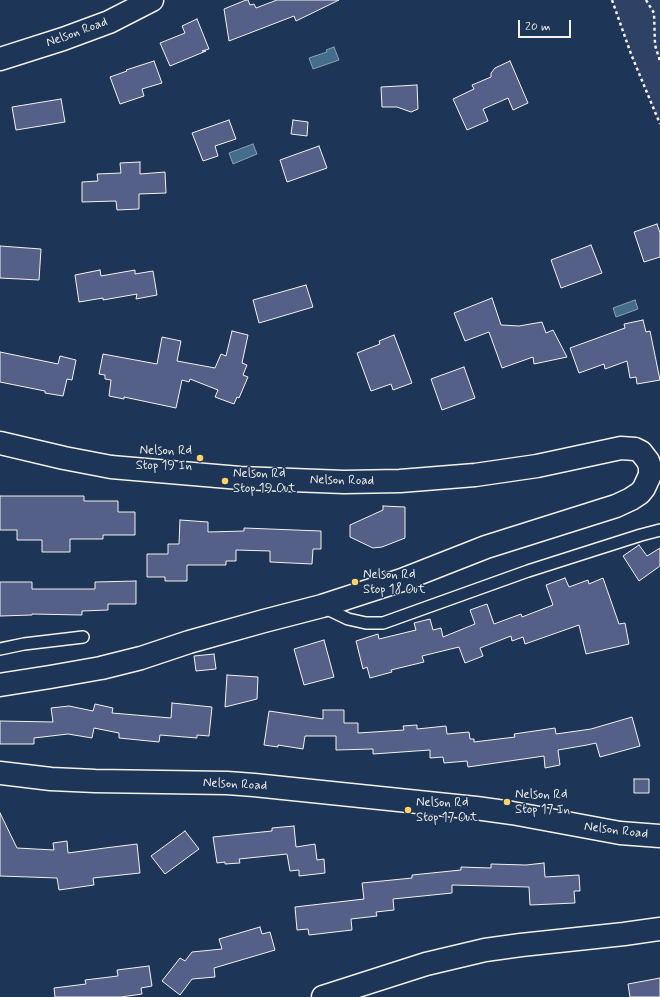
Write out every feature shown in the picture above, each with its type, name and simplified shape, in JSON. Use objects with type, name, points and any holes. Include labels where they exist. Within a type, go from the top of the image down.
[{"type":"street","name":"Nelson Road","points":[[0,59],[63,39],[109,22],[152,0]]},
{"type":"street","name":"Nelson Road","points":[[0,443],[64,458],[112,467],[240,478],[344,482],[475,475],[537,466],[621,448],[635,449],[641,452],[655,465],[640,493],[616,506],[486,547],[402,580],[322,606],[189,642],[141,658],[50,678],[0,685]]},
{"type":"street","name":"Nelson Road","points":[[0,773],[95,782],[219,783],[254,785],[476,808],[512,813],[620,833],[660,836]]},
{"type":"street","points":[[323,997],[426,964],[485,950],[660,929]]},
{"type":"lane","points":[[322,606],[348,619],[366,623],[383,623],[528,571],[633,537],[660,530]]},
{"type":"lane","points":[[0,649],[24,644],[83,637]]},
{"type":"path","points":[[612,0],[631,54],[660,124]]},
{"type":"path","points":[[646,0],[654,13],[654,45],[660,61]]},
{"type":"shaded area","points":[[612,0],[660,0],[660,124],[631,54]]},
{"type":"shaded area","points":[[334,47],[339,60],[313,69],[309,58],[327,52],[326,50]]},
{"type":"shaded area","points":[[253,144],[257,154],[233,164],[229,153]]},
{"type":"shaded area","points":[[635,300],[638,309],[616,317],[613,308]]},
{"type":"building","points":[[248,0],[250,5],[254,4],[256,8],[277,0],[339,0],[296,21],[294,16],[229,41],[224,9]]},
{"type":"building","points":[[197,19],[209,49],[170,66],[160,43],[185,33],[182,26]]},
{"type":"building","points":[[154,61],[162,83],[142,89],[144,96],[120,104],[110,77]]},
{"type":"building","points":[[510,61],[528,103],[513,110],[508,98],[483,109],[488,121],[467,130],[453,99],[474,89],[472,85],[491,77],[491,73],[495,68]]},
{"type":"building","points":[[417,85],[418,109],[411,112],[397,107],[382,107],[381,87]]},
{"type":"building","points":[[61,99],[65,122],[16,130],[12,107]]},
{"type":"building","points":[[229,120],[236,139],[215,146],[218,156],[203,161],[192,133]]},
{"type":"building","points":[[293,120],[308,122],[307,136],[291,134]]},
{"type":"building","points":[[319,146],[327,168],[287,182],[280,160]]},
{"type":"building","points":[[140,162],[140,174],[165,172],[166,193],[139,194],[139,209],[117,210],[116,201],[82,202],[82,182],[98,181],[97,174],[121,173],[120,163]]},
{"type":"building","points":[[657,224],[660,233],[660,257],[644,262],[634,232]]},
{"type":"building","points":[[591,245],[602,273],[561,288],[551,260]]},
{"type":"building","points":[[0,246],[41,249],[39,280],[0,278]]},
{"type":"building","points":[[100,270],[101,276],[135,270],[135,274],[153,271],[157,295],[136,299],[137,294],[103,300],[103,298],[79,302],[75,275]]},
{"type":"building","points":[[306,285],[313,307],[259,323],[253,300]]},
{"type":"building","points":[[492,298],[501,325],[519,326],[542,322],[546,333],[553,330],[567,357],[534,364],[533,357],[502,368],[489,332],[465,341],[454,313]]},
{"type":"building","points":[[643,320],[646,332],[650,331],[660,380],[637,384],[636,377],[630,378],[627,361],[605,369],[604,364],[579,373],[570,348],[625,328],[624,324]]},
{"type":"building","points":[[232,331],[248,335],[242,363],[247,365],[243,375],[248,377],[239,398],[237,397],[234,404],[215,397],[218,390],[190,379],[189,382],[182,380],[176,408],[124,397],[124,399],[109,396],[111,380],[105,379],[105,375],[99,374],[103,354],[157,364],[162,337],[181,341],[177,361],[215,368],[221,354],[226,356]]},
{"type":"building","points":[[394,335],[412,383],[393,390],[391,384],[371,391],[357,353],[380,344],[379,341]]},
{"type":"building","points":[[0,352],[58,364],[60,356],[76,360],[72,380],[67,379],[63,396],[0,382]]},
{"type":"building","points":[[464,367],[475,398],[442,410],[431,379]]},
{"type":"building","points":[[0,496],[84,496],[84,501],[118,501],[118,512],[135,512],[135,535],[103,535],[103,539],[70,539],[70,552],[42,552],[42,540],[17,540],[17,530],[0,530]]},
{"type":"building","points":[[383,506],[405,507],[405,538],[382,547],[373,548],[350,537],[350,525],[383,510]]},
{"type":"building","points":[[180,520],[208,522],[208,532],[244,531],[244,528],[321,531],[321,549],[313,549],[312,564],[270,562],[270,551],[236,550],[236,561],[226,561],[226,565],[187,565],[187,581],[165,581],[165,577],[147,577],[147,554],[168,554],[168,544],[179,544]]},
{"type":"building","points":[[639,545],[647,556],[660,548],[660,566],[639,581],[623,556]]},
{"type":"building","points":[[565,578],[569,587],[588,580],[589,584],[603,578],[619,624],[625,623],[629,644],[586,654],[579,625],[525,644],[523,637],[512,641],[511,636],[480,648],[483,656],[465,663],[459,647],[422,656],[424,662],[391,670],[392,672],[370,678],[367,667],[363,669],[356,641],[378,634],[379,639],[416,630],[414,623],[430,619],[433,630],[441,628],[443,637],[475,624],[470,610],[487,604],[494,624],[521,614],[522,617],[553,605],[546,585]]},
{"type":"building","points":[[136,581],[136,604],[108,604],[108,610],[82,611],[82,615],[32,614],[0,616],[0,582],[32,582],[32,589],[95,589],[95,582]]},
{"type":"building","points":[[324,640],[334,677],[304,685],[294,649]]},
{"type":"building","points":[[214,654],[216,669],[196,671],[194,656]]},
{"type":"building","points":[[227,675],[258,677],[257,699],[225,707]]},
{"type":"building","points":[[172,703],[212,707],[209,736],[197,735],[197,738],[160,735],[159,742],[119,738],[119,733],[94,728],[92,738],[68,734],[34,738],[34,744],[0,744],[0,721],[53,722],[51,708],[69,706],[93,711],[95,704],[113,708],[112,713],[171,718]]},
{"type":"building","points":[[323,710],[344,710],[344,723],[358,723],[358,733],[404,730],[403,726],[417,725],[417,729],[446,726],[447,734],[469,732],[470,739],[474,739],[474,742],[515,737],[514,734],[555,728],[556,734],[591,729],[632,717],[640,746],[600,757],[596,743],[558,750],[560,765],[545,768],[544,756],[468,767],[467,761],[444,763],[443,757],[430,758],[430,750],[373,754],[373,749],[336,750],[336,736],[305,736],[303,749],[278,745],[278,747],[264,745],[269,711],[323,719]]},
{"type":"building","points":[[634,779],[649,779],[649,793],[634,793]]},
{"type":"building","points":[[0,813],[17,848],[54,850],[53,843],[67,841],[68,853],[137,844],[140,873],[93,878],[94,885],[59,890],[57,878],[0,876]]},
{"type":"building","points":[[294,826],[296,847],[315,844],[317,860],[324,859],[325,873],[299,876],[299,870],[290,871],[287,854],[239,859],[240,863],[217,863],[213,837],[272,831],[272,828]]},
{"type":"building","points":[[185,831],[199,849],[165,874],[151,856]]},
{"type":"building","points":[[544,863],[545,877],[579,875],[580,891],[574,891],[575,903],[530,905],[529,887],[452,885],[452,893],[393,899],[394,910],[376,912],[377,916],[351,919],[352,930],[309,935],[308,929],[297,930],[295,907],[364,899],[362,883],[412,878],[412,875],[461,870],[461,867],[491,868],[491,864],[526,865]]},
{"type":"building","points":[[260,927],[262,934],[270,932],[275,950],[214,968],[215,977],[192,979],[180,995],[162,981],[180,958],[185,961],[192,952],[222,949],[219,939]]},
{"type":"building","points":[[149,966],[152,986],[141,988],[142,994],[121,997],[55,997],[54,988],[86,984],[85,980],[118,976],[117,970]]},
{"type":"building","points":[[660,978],[660,997],[630,997],[628,984]]},
{"type":"place","name":"Nelson Rd Stop 19 In","points":[[200,458]]},
{"type":"place","name":"Nelson Rd Stop 19 Out","points":[[225,481]]},
{"type":"place","name":"Nelson Rd Stop 18 Out","points":[[355,582]]},
{"type":"place","name":"Nelson Rd Stop 17 In","points":[[507,802]]},
{"type":"place","name":"Nelson Rd Stop 17 Out","points":[[408,810]]}]
